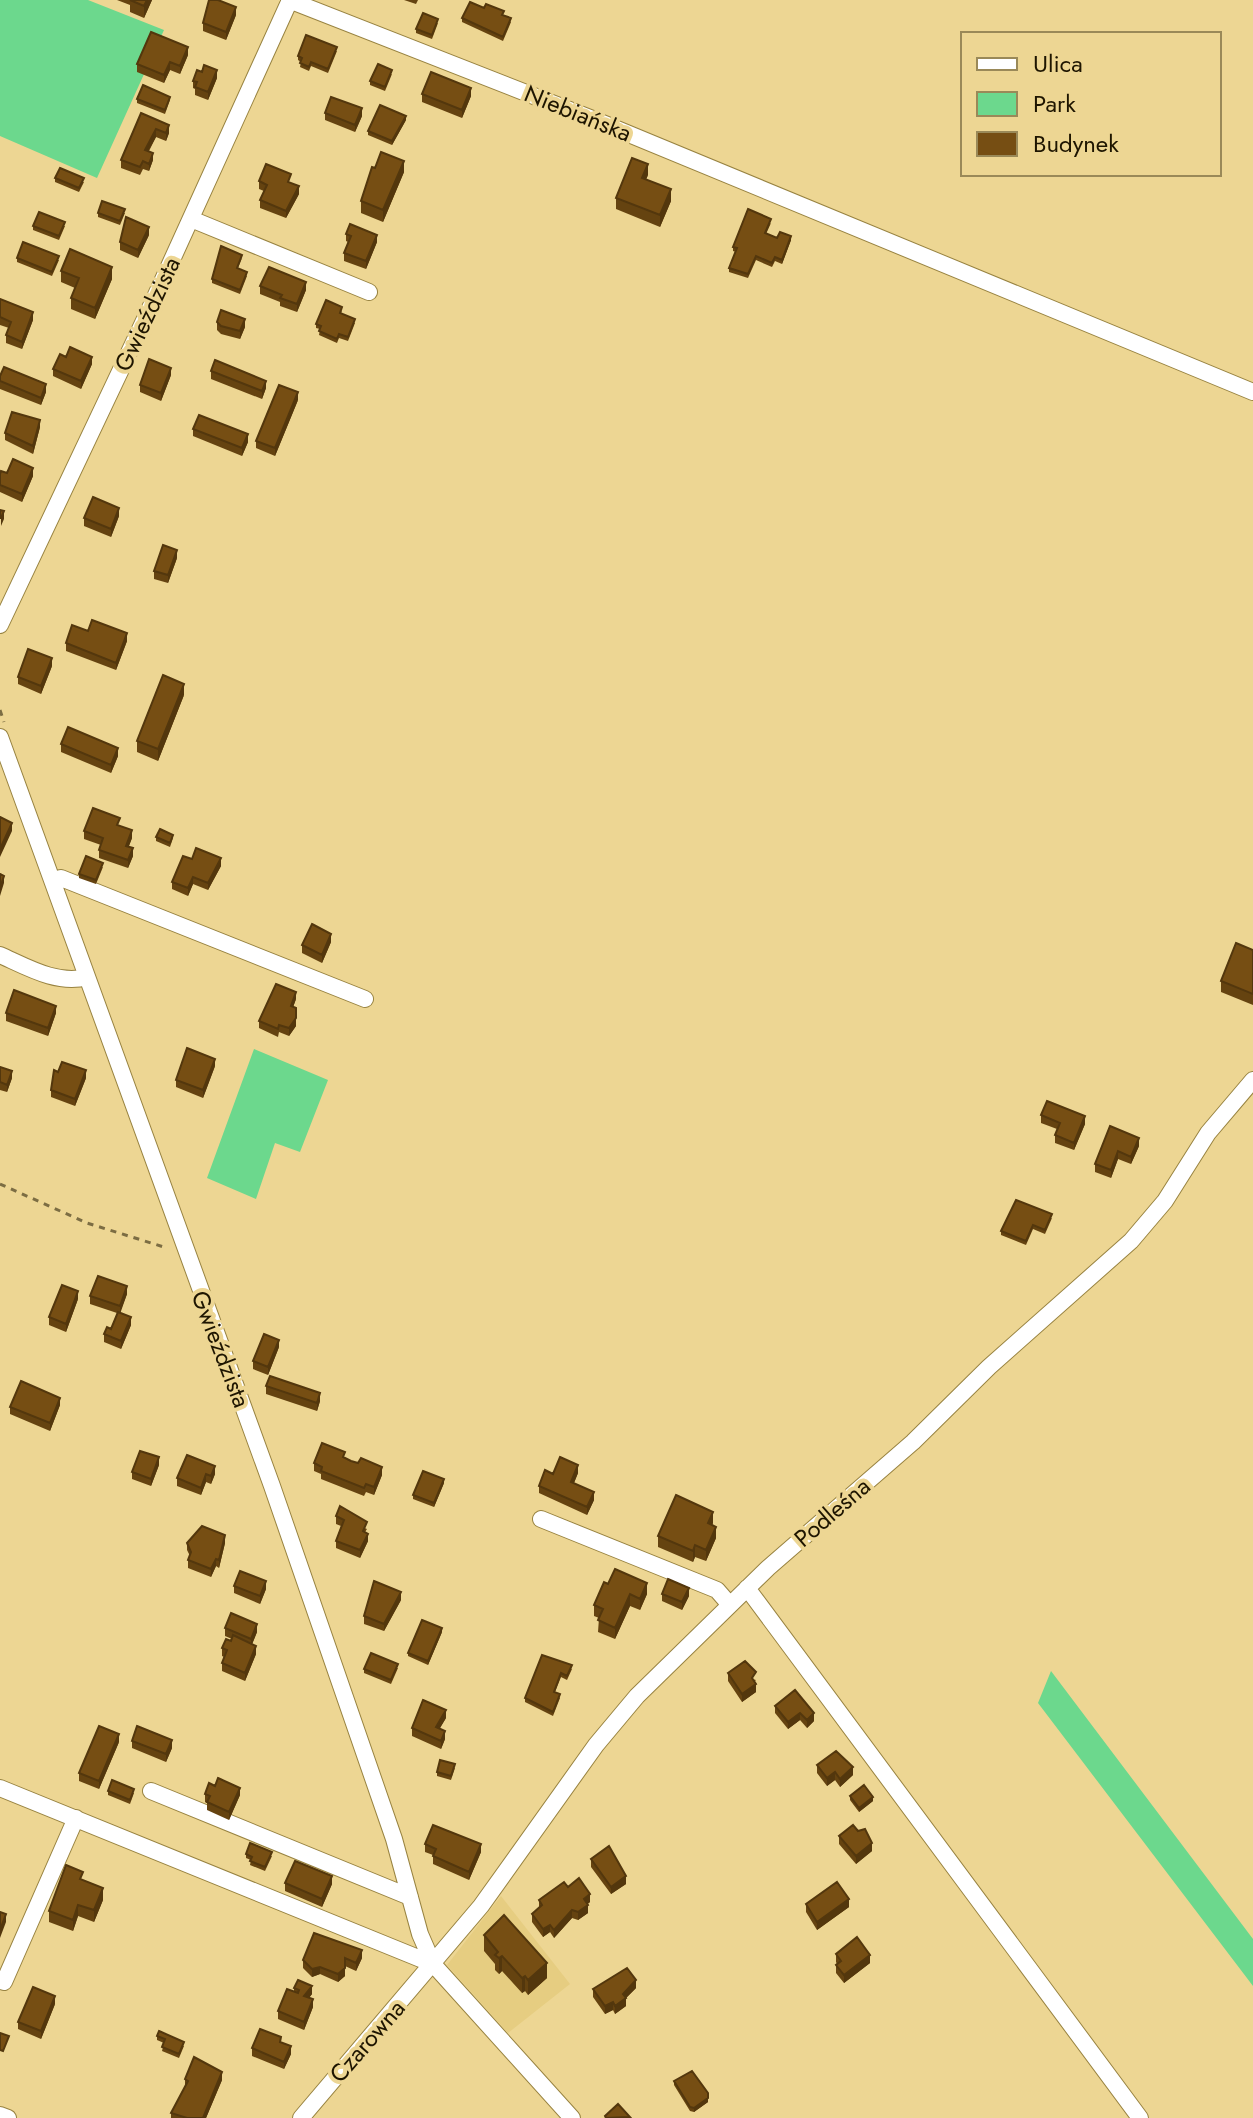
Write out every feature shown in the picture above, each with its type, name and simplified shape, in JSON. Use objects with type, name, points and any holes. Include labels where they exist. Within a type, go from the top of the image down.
[{"type":"street","name":"Gwieździsta","points":[[0,625],[290,0]]},
{"type":"street","name":"Niebiańska","points":[[290,0],[595,120],[1253,392]]},
{"type":"street","points":[[191,219],[369,292]]},
{"type":"street","name":"Gwieździsta","points":[[0,737],[182,1247],[272,1486],[394,1839],[433,1964]]},
{"type":"street","points":[[53,880],[61,878],[365,999]]},
{"type":"street","points":[[0,955],[53,978],[75,980],[87,977]]},
{"type":"street","name":"Podleśna","points":[[433,1964],[511,1867],[604,1735],[637,1696],[747,1588],[913,1442],[989,1367],[1131,1241],[1165,1201],[1208,1133],[1253,1080]]},
{"type":"street","points":[[541,1519],[717,1590],[730,1605]]},
{"type":"street","points":[[747,1588],[1140,2118]]},
{"type":"street","points":[[0,1788],[433,1964],[572,2118]]},
{"type":"street","points":[[151,1791],[410,1897]]},
{"type":"street","points":[[4,1982],[76,1818]]},
{"type":"street","name":"Czarowna","points":[[301,2118],[433,1964]]},
{"type":"street","points":[[0,2115],[8,2118]]},
{"type":"path","points":[[0,1184],[87,1223],[154,1247],[182,1247]]},
{"type":"shaded area","points":[[501,1896],[570,1984],[508,2033],[447,1965]]},
{"type":"green space","points":[[0,0],[88,0],[164,30],[97,178],[0,136]]},
{"type":"green space","points":[[254,1049],[328,1080],[300,1152],[275,1143],[256,1199],[207,1178]]},
{"type":"green space","points":[[1051,1671],[1253,1939],[1253,1986],[1038,1703]]},
{"type":"building","points":[[130,0],[147,0],[144,6]]},
{"type":"building","points":[[209,0],[236,7],[226,32],[203,23]]},
{"type":"building","points":[[470,2],[504,11],[502,15],[511,18],[503,37],[462,18]]},
{"type":"building","points":[[423,13],[438,19],[432,35],[416,29]]},
{"type":"building","points":[[151,32],[188,47],[180,66],[170,62],[164,75],[137,64]]},
{"type":"building","points":[[306,35],[337,47],[328,69],[311,62],[309,67],[300,63],[302,58],[298,56]]},
{"type":"building","points":[[378,64],[392,70],[385,87],[370,81]]},
{"type":"building","points":[[204,65],[217,70],[208,92],[195,87],[197,82],[193,81],[197,70],[202,72]]},
{"type":"building","points":[[431,72],[471,88],[462,110],[422,94]]},
{"type":"building","points":[[143,85],[170,97],[165,110],[137,99]]},
{"type":"building","points":[[331,97],[362,108],[355,125],[325,113]]},
{"type":"building","points":[[380,105],[406,116],[392,141],[368,131]]},
{"type":"building","points":[[141,113],[169,125],[166,133],[156,129],[145,150],[153,153],[149,164],[143,161],[140,167],[121,160]]},
{"type":"building","points":[[381,152],[404,161],[383,210],[361,201],[372,167],[375,168]]},
{"type":"building","points":[[632,158],[648,164],[642,178],[671,189],[660,215],[616,198]]},
{"type":"building","points":[[266,164],[291,174],[288,182],[299,186],[286,211],[260,200],[267,185],[259,181]]},
{"type":"building","points":[[60,168],[84,178],[79,188],[55,178]]},
{"type":"building","points":[[102,201],[125,209],[120,221],[98,213]]},
{"type":"building","points":[[748,209],[771,219],[765,233],[777,238],[780,232],[791,236],[782,260],[775,257],[772,263],[756,256],[748,274],[729,268],[737,248],[733,247]]},
{"type":"building","points":[[39,212],[65,222],[59,236],[33,226]]},
{"type":"building","points":[[126,217],[149,227],[138,250],[120,242]]},
{"type":"building","points":[[350,224],[377,235],[366,261],[344,253],[351,236],[346,234]]},
{"type":"building","points":[[23,242],[59,256],[52,272],[17,258]]},
{"type":"building","points":[[221,246],[242,255],[237,268],[247,272],[240,290],[212,279]]},
{"type":"building","points":[[70,249],[112,267],[95,308],[71,298],[79,278],[61,271]]},
{"type":"building","points":[[269,267],[306,282],[297,304],[260,286]]},
{"type":"building","points":[[0,299],[33,312],[22,342],[6,335],[11,322],[0,317]]},
{"type":"building","points":[[326,300],[342,307],[340,313],[355,319],[348,337],[339,334],[337,339],[319,331],[321,326],[316,324]]},
{"type":"building","points":[[221,310],[245,319],[240,331],[217,322]]},
{"type":"building","points":[[70,347],[92,357],[81,381],[53,369],[60,354],[66,357]]},
{"type":"building","points":[[149,359],[171,368],[161,393],[140,385]]},
{"type":"building","points":[[215,360],[266,381],[262,391],[211,371]]},
{"type":"building","points":[[4,367],[46,384],[41,398],[0,381]]},
{"type":"building","points":[[279,385],[298,392],[275,448],[256,441]]},
{"type":"building","points":[[12,412],[40,420],[33,446],[5,433]]},
{"type":"building","points":[[199,415],[248,434],[242,448],[193,429]]},
{"type":"building","points":[[13,459],[33,468],[22,494],[0,485],[1,471],[7,473]]},
{"type":"building","points":[[93,497],[119,508],[111,529],[84,518]]},
{"type":"building","points":[[163,545],[177,550],[168,575],[154,571]]},
{"type":"building","points":[[92,620],[127,633],[116,663],[66,643],[72,625],[88,631]]},
{"type":"building","points":[[28,649],[52,658],[41,686],[18,677]]},
{"type":"building","points":[[163,675],[184,684],[158,749],[137,741]]},
{"type":"building","points":[[68,727],[118,748],[111,765],[61,744]]},
{"type":"building","points":[[93,808],[120,818],[117,825],[132,830],[126,846],[133,848],[128,860],[99,850],[103,838],[84,831]]},
{"type":"building","points":[[0,817],[12,823],[0,849]]},
{"type":"building","points":[[160,829],[173,835],[170,843],[156,837]]},
{"type":"building","points":[[196,848],[221,858],[208,883],[193,877],[188,888],[172,882],[183,856],[192,859]]},
{"type":"building","points":[[86,856],[103,863],[96,880],[79,874]]},
{"type":"building","points":[[312,924],[331,934],[322,955],[302,945]]},
{"type":"building","points":[[1236,943],[1253,950],[1253,994],[1221,981]]},
{"type":"building","points":[[276,984],[296,992],[291,1006],[296,1008],[296,1018],[289,1028],[279,1025],[278,1029],[259,1021]]},
{"type":"building","points":[[14,990],[56,1006],[48,1028],[6,1013]]},
{"type":"building","points":[[187,1048],[215,1059],[203,1090],[176,1080]]},
{"type":"building","points":[[62,1062],[86,1070],[75,1099],[51,1090],[54,1070],[58,1072]]},
{"type":"building","points":[[0,1067],[12,1071],[7,1085],[0,1082]]},
{"type":"building","points":[[1047,1101],[1085,1116],[1074,1143],[1055,1135],[1060,1123],[1041,1115]]},
{"type":"building","points":[[1110,1126],[1139,1138],[1131,1157],[1118,1151],[1111,1170],[1095,1164]]},
{"type":"building","points":[[1016,1200],[1052,1214],[1045,1230],[1033,1225],[1026,1241],[1001,1231]]},
{"type":"building","points":[[98,1276],[127,1286],[120,1306],[90,1296]]},
{"type":"building","points":[[62,1285],[78,1291],[66,1324],[49,1317]]},
{"type":"building","points":[[118,1312],[131,1317],[121,1341],[104,1334],[107,1327],[111,1329]]},
{"type":"building","points":[[264,1334],[279,1340],[268,1367],[253,1361]]},
{"type":"building","points":[[270,1376],[320,1393],[317,1403],[266,1386]]},
{"type":"building","points":[[21,1381],[60,1398],[50,1423],[10,1407]]},
{"type":"building","points":[[322,1443],[345,1452],[343,1457],[351,1461],[358,1463],[361,1458],[382,1467],[374,1487],[366,1484],[364,1488],[321,1471],[322,1467],[314,1463]]},
{"type":"building","points":[[140,1451],[159,1457],[151,1479],[132,1472]]},
{"type":"building","points":[[187,1455],[215,1466],[211,1476],[206,1474],[201,1488],[177,1478]]},
{"type":"building","points":[[560,1457],[578,1465],[571,1482],[594,1492],[587,1507],[539,1486],[545,1470],[553,1474]]},
{"type":"building","points":[[423,1471],[444,1479],[434,1503],[413,1495]]},
{"type":"building","points":[[676,1495],[713,1512],[708,1523],[716,1527],[706,1550],[695,1545],[693,1551],[658,1536]]},
{"type":"building","points":[[340,1506],[367,1522],[363,1531],[368,1534],[360,1550],[336,1541],[344,1520],[336,1516]]},
{"type":"building","points":[[202,1526],[225,1535],[219,1560],[216,1559],[211,1569],[188,1560],[191,1552],[187,1543]]},
{"type":"building","points":[[615,1569],[647,1583],[640,1599],[630,1594],[615,1628],[598,1620],[603,1609],[594,1605],[604,1582],[608,1584]]},
{"type":"building","points":[[240,1571],[266,1581],[260,1596],[234,1586]]},
{"type":"building","points":[[668,1579],[689,1588],[682,1602],[662,1594]]},
{"type":"building","points":[[374,1581],[401,1592],[384,1624],[364,1616]]},
{"type":"building","points":[[231,1613],[257,1624],[251,1639],[225,1628]]},
{"type":"building","points":[[422,1620],[442,1628],[428,1661],[408,1653]]},
{"type":"building","points":[[233,1635],[256,1646],[245,1673],[222,1663],[227,1650],[222,1648],[226,1639],[231,1641]]},
{"type":"building","points":[[371,1653],[398,1664],[391,1680],[364,1669]]},
{"type":"building","points":[[542,1655],[572,1665],[567,1676],[561,1673],[554,1692],[560,1694],[553,1712],[525,1698]]},
{"type":"building","points":[[745,1661],[756,1672],[752,1678],[756,1684],[742,1694],[728,1673]]},
{"type":"building","points":[[795,1690],[814,1713],[807,1720],[800,1713],[788,1722],[775,1706]]},
{"type":"building","points":[[423,1700],[446,1710],[436,1727],[445,1731],[441,1741],[412,1728]]},
{"type":"building","points":[[99,1726],[119,1734],[99,1781],[79,1773]]},
{"type":"building","points":[[137,1726],[172,1740],[166,1754],[132,1741]]},
{"type":"building","points":[[836,1751],[853,1767],[840,1779],[835,1772],[827,1778],[817,1765]]},
{"type":"building","points":[[440,1760],[455,1764],[451,1776],[437,1772]]},
{"type":"building","points":[[218,1778],[240,1788],[229,1812],[207,1802],[210,1796],[205,1794],[209,1783],[215,1786]]},
{"type":"building","points":[[112,1780],[134,1789],[130,1800],[108,1791]]},
{"type":"building","points":[[864,1785],[873,1797],[859,1808],[850,1796]]},
{"type":"building","points":[[433,1825],[481,1844],[469,1872],[433,1856],[436,1849],[425,1844]]},
{"type":"building","points":[[853,1825],[858,1831],[865,1829],[872,1843],[856,1856],[839,1836]]},
{"type":"building","points":[[250,1843],[272,1852],[265,1867],[250,1861],[252,1857],[246,1854]]},
{"type":"building","points":[[609,1846],[626,1876],[611,1887],[591,1859]]},
{"type":"building","points":[[295,1861],[332,1876],[322,1899],[285,1883]]},
{"type":"building","points":[[66,1865],[83,1872],[80,1879],[103,1888],[94,1910],[78,1905],[73,1920],[49,1911]]},
{"type":"building","points":[[579,1878],[590,1894],[584,1899],[588,1905],[578,1912],[572,1910],[554,1930],[550,1925],[543,1929],[532,1914],[542,1905],[539,1900],[564,1882],[568,1887]]},
{"type":"building","points":[[837,1882],[849,1899],[817,1922],[806,1904]]},
{"type":"building","points":[[0,1912],[6,1914],[0,1930]]},
{"type":"building","points":[[504,1915],[547,1963],[528,1980],[525,1976],[522,1978],[502,1956],[499,1958],[495,1955],[498,1952],[484,1935]]},
{"type":"building","points":[[314,1933],[362,1950],[356,1963],[345,1958],[345,1968],[338,1974],[320,1967],[312,1969],[303,1960]]},
{"type":"building","points":[[857,1937],[870,1955],[844,1975],[836,1965],[841,1961],[836,1954]]},
{"type":"building","points":[[627,1968],[636,1980],[623,1994],[626,1998],[615,2006],[613,2002],[605,2006],[593,1989]]},
{"type":"building","points":[[298,1980],[312,1986],[304,1996],[313,1999],[304,2022],[278,2011],[287,1989],[298,1993],[299,1990],[294,1988]]},
{"type":"building","points":[[33,1987],[55,1996],[41,2031],[18,2022]]},
{"type":"building","points":[[260,2029],[281,2037],[280,2042],[291,2046],[284,2062],[252,2048]]},
{"type":"building","points":[[159,2031],[184,2042],[179,2054],[162,2047],[165,2039],[157,2036]]},
{"type":"building","points":[[0,2033],[9,2036],[3,2051],[0,2050]]},
{"type":"building","points":[[194,2057],[222,2072],[203,2118],[187,2118],[171,2113],[188,2081],[185,2079]]},
{"type":"building","points":[[692,2071],[708,2093],[708,2098],[694,2108],[690,2107],[674,2081]]},
{"type":"building","points":[[618,2104],[630,2117],[606,2118],[605,2116]]}]
